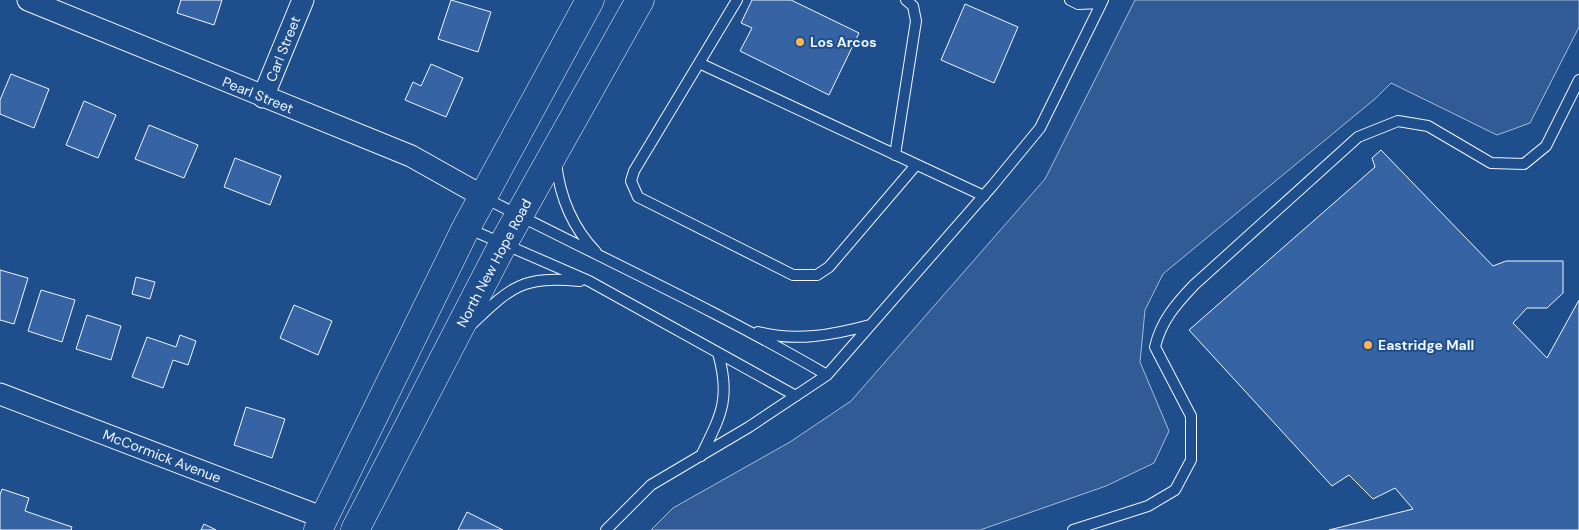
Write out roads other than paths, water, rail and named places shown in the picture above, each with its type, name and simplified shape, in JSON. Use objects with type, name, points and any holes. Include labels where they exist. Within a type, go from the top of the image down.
[{"type":"main road","points":[[321,524],[466,228],[590,0]]},
{"type":"main road","name":"North New Hope Road","points":[[355,530],[518,215],[640,0]]},
{"type":"street","name":"Pearl Street","points":[[28,0],[412,156],[484,197]]},
{"type":"street","name":"Carl Street","points":[[263,97],[303,0]]},
{"type":"street","name":"McCormick Avenue","points":[[0,394],[321,524]]},
{"type":"lane","points":[[737,0],[634,172],[631,181],[632,189],[638,197],[792,274],[804,276],[817,275],[829,267],[916,165]]},
{"type":"lane","points":[[895,155],[916,21],[913,6],[906,0]]},
{"type":"lane","points":[[1070,0],[1078,4],[1102,2]]},
{"type":"lane","points":[[606,530],[651,485],[701,456],[827,375],[984,196],[1040,128],[1102,2]]},
{"type":"lane","points":[[699,63],[984,196]]},
{"type":"lane","points":[[1073,530],[1148,506],[1175,490],[1191,460],[1191,416],[1155,347],[1158,333],[1173,308],[1194,285],[1358,137],[1398,121],[1428,126],[1491,163],[1524,164],[1546,146],[1579,80]]},
{"type":"lane","points":[[554,152],[563,200],[574,225],[602,258]]},
{"type":"lane","points":[[484,197],[602,258],[750,330],[827,375]]},
{"type":"lane","points":[[466,228],[589,282],[796,396]]},
{"type":"lane","points":[[451,344],[501,296],[521,284],[545,278],[589,282]]},
{"type":"lane","points":[[750,330],[789,337],[814,337],[870,325]]},
{"type":"lane","points":[[701,456],[717,423],[725,392],[724,376],[718,353]]},
{"type":"place","name":"Los Arcos","points":[[800,42]]},
{"type":"place","name":"Eastridge Mall","points":[[1368,345]]}]
